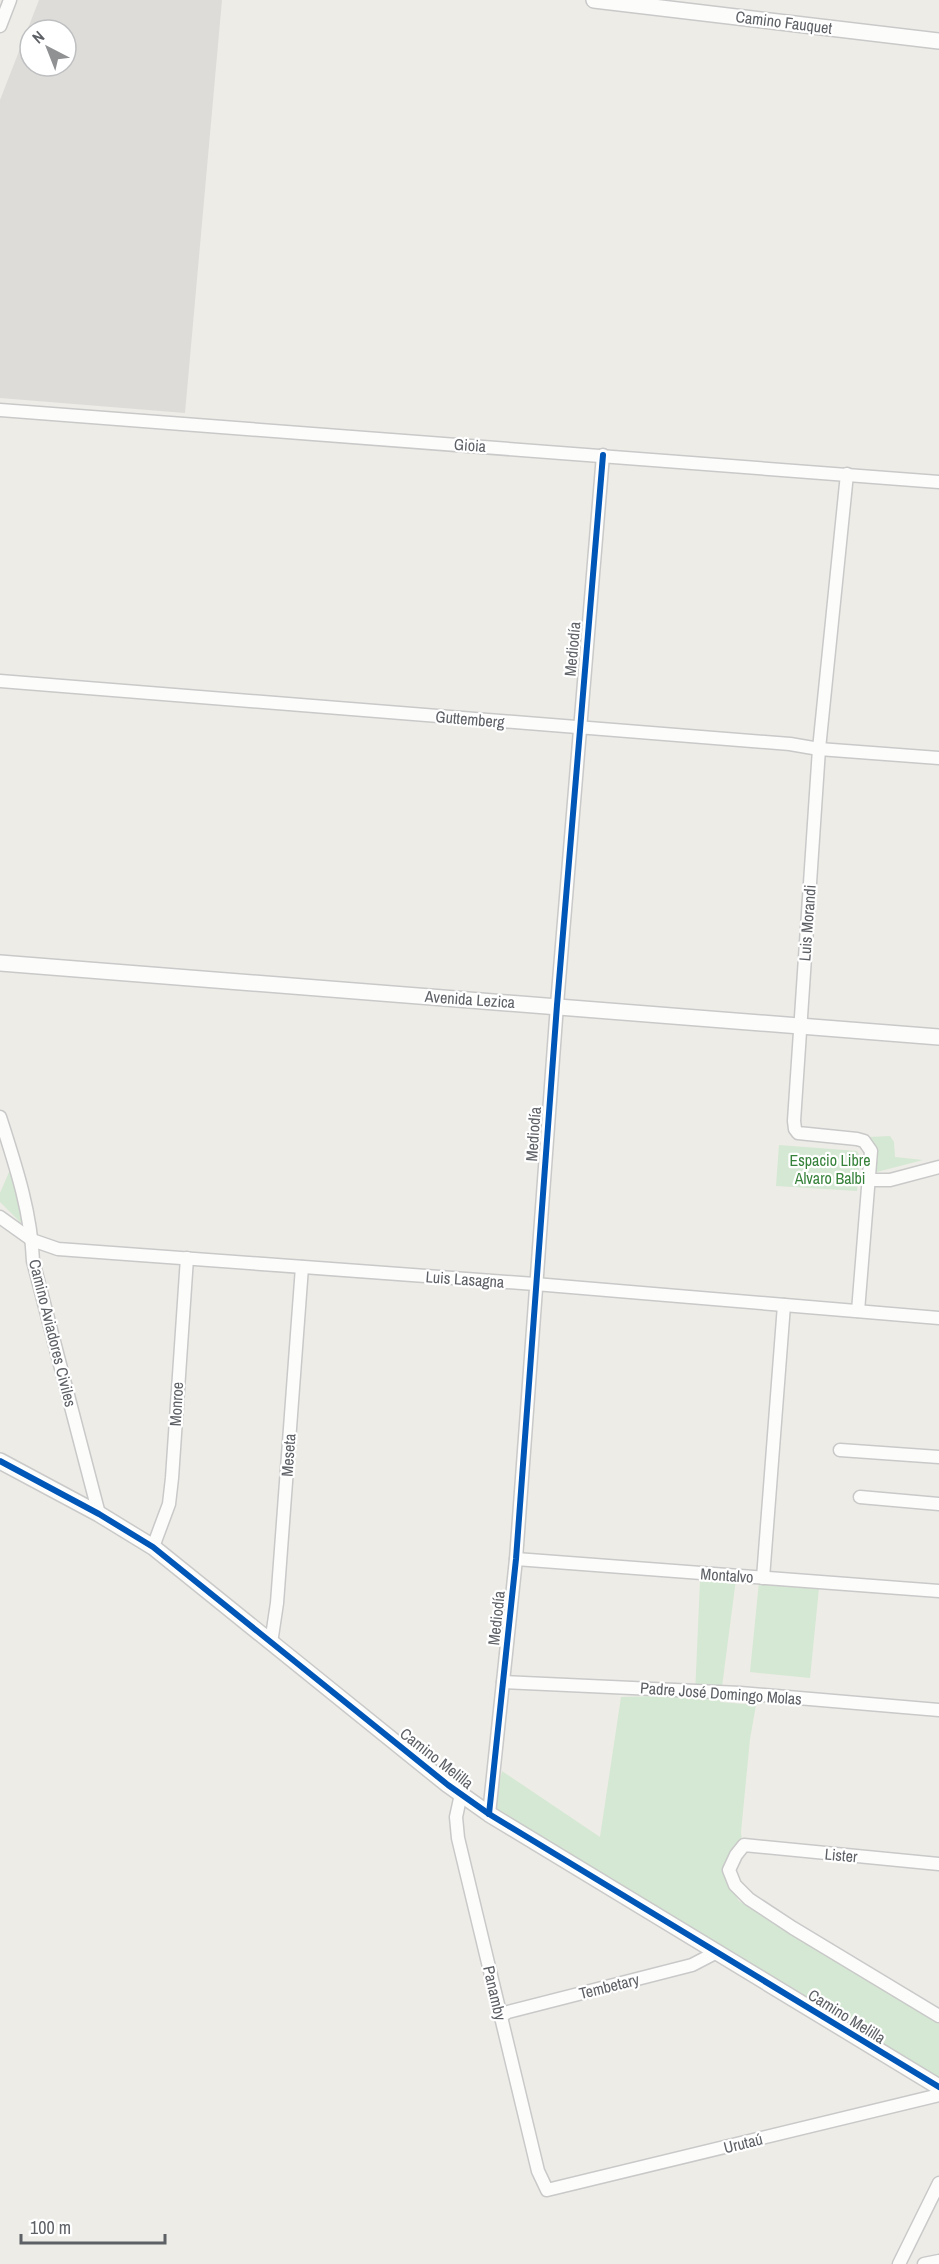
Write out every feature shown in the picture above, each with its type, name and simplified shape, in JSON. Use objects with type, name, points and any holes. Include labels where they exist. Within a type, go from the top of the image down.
[{"type":"street","points":[[0,26],[10,0]]},
{"type":"street","name":"Camino Fauquet","points":[[594,0],[939,41]]},
{"type":"street","name":"Gioia","points":[[0,410],[939,482]]},
{"type":"street","name":"Mediodía","points":[[489,1814],[516,1559],[557,1005],[603,455]]},
{"type":"street","name":"Luis Morandi","points":[[847,474],[819,749],[795,1129],[798,1133],[864,1141],[871,1151],[858,1311]]},
{"type":"street","name":"Guttemberg","points":[[0,681],[939,758]]},
{"type":"street","name":"Avenida Lezica","points":[[0,963],[800,1024],[939,1037]]},
{"type":"street","name":"Camino Aviadores Civiles","points":[[0,1117],[18,1173],[32,1240],[33,1261],[99,1514]]},
{"type":"street","points":[[869,1180],[890,1180],[939,1167]]},
{"type":"street","name":"Luis Lasagna","points":[[0,1217],[32,1240],[58,1249],[536,1284],[939,1318]]},
{"type":"street","name":"Monroe","points":[[153,1547],[169,1503],[172,1478],[187,1258]]},
{"type":"street","name":"Meseta","points":[[271,1643],[277,1603],[302,1267]]},
{"type":"street","points":[[763,1578],[784,1305]]},
{"type":"street","points":[[840,1450],[939,1457]]},
{"type":"street","name":"Camino Melilla","points":[[0,1461],[99,1514],[153,1547],[489,1814],[939,2087]]},
{"type":"street","points":[[860,1497],[939,1504]]},
{"type":"street","name":"Montalvo","points":[[516,1559],[939,1591]]},
{"type":"street","name":"Padre José Domingo Molas","points":[[503,1682],[740,1693],[939,1710]]},
{"type":"street","name":"Panamby","points":[[461,1794],[456,1817],[458,1838],[538,2171],[547,2190]]},
{"type":"street","name":"Lister","points":[[939,1864],[744,1845],[729,1870],[735,1885],[749,1899],[792,1928],[939,2016]]},
{"type":"street","name":"Tembetary","points":[[500,2017],[508,2012],[692,1965],[717,1952]]},
{"type":"street","name":"Urutaú","points":[[547,2190],[939,2095]]},
{"type":"street","points":[[899,2264],[939,2183]]},
{"type":"street","points":[[924,2264],[939,2261]]},
{"type":"shaded area","points":[[39,0],[222,0],[185,413],[0,398],[0,100],[18,54],[18,78],[78,78],[78,18],[32,18]]},
{"type":"green space","points":[[890,1136],[894,1142],[895,1157],[923,1160],[873,1173],[869,1137]]},
{"type":"green space","name":"Espacio Libre Alvaro Balbi","points":[[779,1145],[857,1151],[860,1156],[857,1191],[776,1186]]},
{"type":"green space","points":[[10,1170],[22,1224],[0,1202],[0,1193]]},
{"type":"green space","points":[[736,1579],[720,1702],[756,1705],[750,1739],[742,1842],[729,1885],[739,1901],[939,2024],[939,2083],[496,1810],[495,1802],[502,1771],[600,1837],[621,1697],[695,1695],[700,1581]]},
{"type":"green space","points":[[759,1582],[819,1588],[810,1678],[750,1672]]},
{"type":"cycle path","points":[[489,1814],[516,1559],[557,1005],[603,455]]},
{"type":"cycle path","points":[[0,1461],[99,1514],[153,1547],[448,1785],[489,1814],[939,2087]]}]
